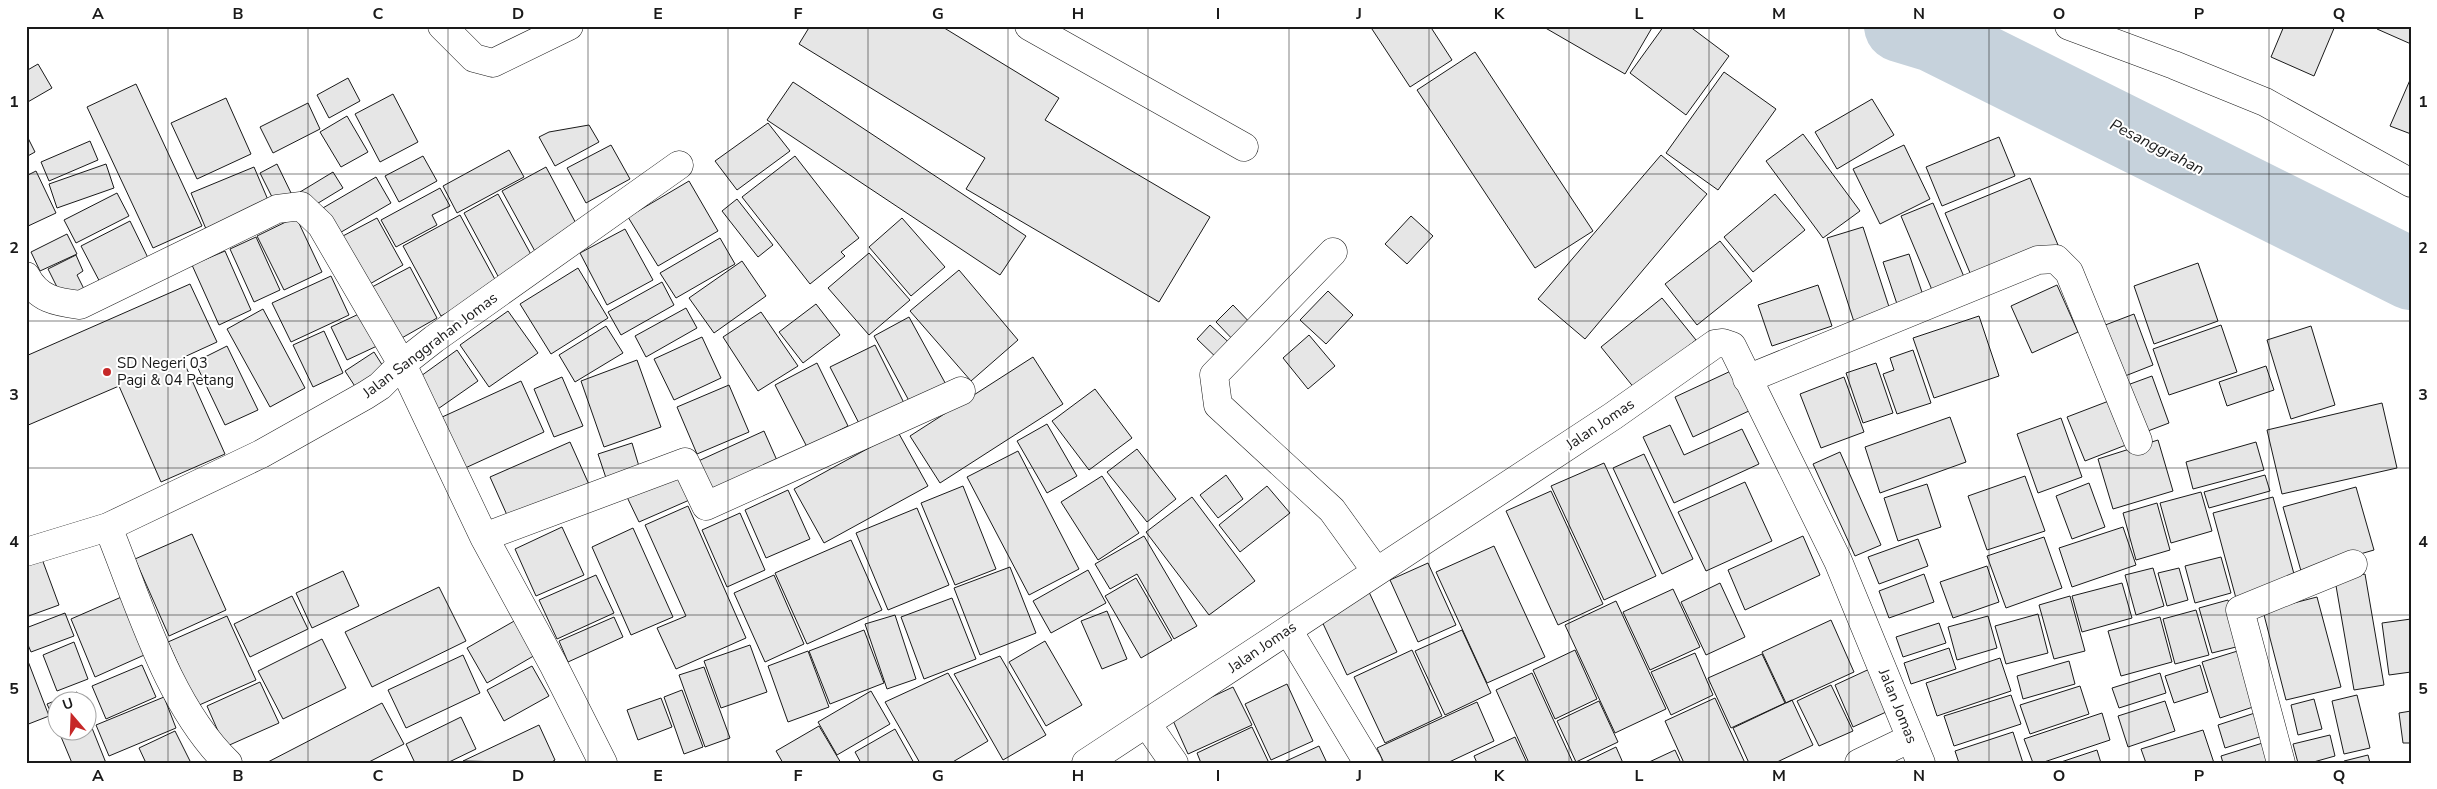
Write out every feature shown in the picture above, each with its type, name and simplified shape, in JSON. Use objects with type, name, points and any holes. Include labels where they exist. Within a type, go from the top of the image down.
[{"type":"street","points":[[442,26],[474,58],[493,63],[570,26]]},
{"type":"street","points":[[1029,26],[1244,147]]},
{"type":"street","points":[[2069,26],[2174,65],[2265,102],[2411,183]]},
{"type":"street","name":"Jalan Sanggrahan Jomas","points":[[26,552],[108,527],[270,450],[380,386],[402,364],[679,165]]},
{"type":"street","points":[[26,276],[31,286],[54,302],[80,305],[277,209],[301,206],[321,225],[402,364],[484,537],[553,664],[603,763]]},
{"type":"street","points":[[1333,252],[1214,375],[1214,387],[1218,405],[1332,510],[1376,571]]},
{"type":"street","points":[[1747,379],[2038,260],[2056,258],[2069,272],[2138,441]]},
{"type":"street","name":"Jalan Jomas","points":[[1086,763],[1612,416],[1715,344],[1724,343],[1732,346],[1838,560],[1920,763]]},
{"type":"street","points":[[484,537],[685,462],[706,506],[961,391]]},
{"type":"street","points":[[108,527],[166,672],[185,708],[218,753],[228,763]]},
{"type":"street","points":[[2281,763],[2240,610],[2352,564]]},
{"type":"street","points":[[1288,630],[1368,763]]},
{"type":"street","points":[[1147,724],[1174,763]]},
{"type":"street","points":[[1859,763],[1911,738]]},
{"type":"building","points":[[810,26],[941,26],[1059,98],[1045,120],[1210,217],[1159,302],[966,189],[985,158],[799,44]]},
{"type":"building","points":[[1370,26],[1430,26],[1452,60],[1410,87]]},
{"type":"building","points":[[1542,26],[1653,26],[1625,74]]},
{"type":"building","points":[[1664,26],[1689,26],[1729,56],[1686,115],[1630,73]]},
{"type":"building","points":[[2284,26],[2335,26],[2314,76],[2271,57]]},
{"type":"building","points":[[2378,26],[2411,26],[2411,44],[2377,29]]},
{"type":"building","points":[[1475,52],[1593,231],[1535,268],[1417,90]]},
{"type":"building","points":[[38,64],[52,88],[26,103],[26,71]]},
{"type":"building","points":[[1724,72],[1776,109],[1718,190],[1666,153]]},
{"type":"building","points":[[348,78],[360,101],[329,118],[317,95]]},
{"type":"building","points":[[2411,81],[2411,134],[2390,126]]},
{"type":"building","points":[[793,82],[1026,236],[1000,275],[767,120]]},
{"type":"building","points":[[136,84],[202,226],[153,248],[87,107]]},
{"type":"building","points":[[393,94],[418,142],[380,162],[355,114]]},
{"type":"building","points":[[226,98],[251,154],[197,179],[171,123]]},
{"type":"building","points":[[1872,99],[1894,135],[1837,169],[1815,132]]},
{"type":"building","points":[[308,103],[320,129],[273,153],[260,127]]},
{"type":"building","points":[[347,116],[368,152],[341,167],[320,132]]},
{"type":"building","points":[[768,123],[790,151],[737,190],[715,161]]},
{"type":"building","points":[[589,125],[599,142],[555,166],[539,137],[549,132]]},
{"type":"building","points":[[26,134],[35,152],[26,157]]},
{"type":"building","points":[[1803,134],[1860,211],[1823,238],[1766,161]]},
{"type":"building","points":[[1999,137],[2015,176],[1942,206],[1926,167]]},
{"type":"building","points":[[90,141],[98,160],[49,181],[41,162]]},
{"type":"building","points":[[611,145],[630,179],[586,203],[567,168]]},
{"type":"building","points":[[1904,145],[1930,199],[1880,224],[1853,169]]},
{"type":"building","points":[[509,150],[524,177],[457,213],[443,186]]},
{"type":"building","points":[[1661,155],[1707,194],[1585,339],[1538,299]]},
{"type":"building","points":[[423,156],[437,181],[399,202],[385,176]]},
{"type":"building","points":[[795,156],[859,238],[841,252],[845,256],[810,284],[742,197]]},
{"type":"building","points":[[106,164],[114,188],[57,208],[49,184]]},
{"type":"building","points":[[277,164],[293,197],[276,205],[260,173]]},
{"type":"building","points":[[254,167],[271,207],[206,229],[191,193]]},
{"type":"building","points":[[546,167],[580,231],[537,255],[502,191]]},
{"type":"building","points":[[36,171],[56,213],[26,227],[26,176]]},
{"type":"building","points":[[333,172],[343,188],[310,208],[300,192]]},
{"type":"building","points":[[376,177],[391,203],[331,238],[316,212]]},
{"type":"building","points":[[2030,178],[2058,245],[1973,280],[1945,213]]},
{"type":"building","points":[[689,181],[718,231],[658,266],[628,217]]},
{"type":"building","points":[[440,188],[450,206],[432,215],[437,225],[396,247],[381,220]]},
{"type":"building","points":[[117,193],[129,216],[76,243],[64,220]]},
{"type":"building","points":[[498,194],[534,260],[499,278],[464,213]]},
{"type":"building","points":[[1775,194],[1805,230],[1753,272],[1724,237]]},
{"type":"building","points":[[737,199],[773,245],[758,257],[722,211]]},
{"type":"building","points":[[1933,203],[1967,284],[1935,297],[1901,216]]},
{"type":"building","points":[[460,215],[498,285],[441,316],[403,246]]},
{"type":"building","points":[[1411,216],[1433,236],[1407,264],[1385,244]]},
{"type":"building","points":[[296,217],[322,272],[284,290],[257,236]]},
{"type":"building","points":[[377,218],[403,265],[368,285],[341,237]]},
{"type":"building","points":[[902,218],[945,267],[911,296],[869,247]]},
{"type":"building","points":[[130,221],[151,264],[103,288],[81,246]]},
{"type":"building","points":[[1863,227],[1892,316],[1856,328],[1827,238]]},
{"type":"building","points":[[625,229],[653,280],[607,305],[580,253]]},
{"type":"building","points":[[67,234],[77,254],[40,271],[31,252]]},
{"type":"building","points":[[256,237],[280,290],[254,302],[230,249]]},
{"type":"building","points":[[720,238],[735,264],[676,298],[660,273]]},
{"type":"building","points":[[1720,241],[1752,281],[1697,325],[1665,284]]},
{"type":"building","points":[[225,251],[251,310],[219,325],[192,265]]},
{"type":"building","points":[[869,253],[910,300],[869,335],[828,288]]},
{"type":"building","points":[[1909,254],[1925,301],[1899,310],[1883,262]]},
{"type":"building","points":[[76,255],[83,271],[77,275],[85,291],[64,301],[48,269]]},
{"type":"building","points":[[742,261],[766,296],[714,333],[689,298]]},
{"type":"building","points":[[2198,263],[2218,321],[2154,344],[2134,286]]},
{"type":"building","points":[[410,267],[437,318],[400,339],[372,287]]},
{"type":"building","points":[[578,268],[608,318],[551,354],[520,304]]},
{"type":"building","points":[[959,270],[1018,340],[971,381],[910,311]]},
{"type":"building","points":[[331,276],[349,315],[291,342],[272,303]]},
{"type":"building","points":[[662,282],[674,305],[621,335],[608,312]]},
{"type":"building","name":"SD Negeri 03 Pagi & 04 Petang","points":[[190,284],[217,342],[182,358],[225,454],[161,482],[119,386],[26,426],[26,356]]},
{"type":"building","points":[[1818,285],[1832,326],[1772,346],[1758,305]]},
{"type":"building","points":[[2057,285],[2078,332],[2032,353],[2011,306]]},
{"type":"building","points":[[1328,291],[1353,315],[1326,344],[1300,320]]},
{"type":"building","points":[[1662,298],[1696,340],[1635,389],[1601,347]]},
{"type":"building","points":[[816,304],[840,335],[803,363],[779,332]]},
{"type":"building","points":[[1233,305],[1256,329],[1239,346],[1216,322]]},
{"type":"building","points":[[686,308],[697,328],[646,357],[635,336]]},
{"type":"building","points":[[263,309],[305,388],[270,407],[227,329]]},
{"type":"building","points":[[508,311],[538,353],[489,387],[460,345]]},
{"type":"building","points":[[761,312],[798,366],[758,391],[723,337]]},
{"type":"building","points":[[361,313],[377,346],[347,360],[331,327]]},
{"type":"building","points":[[2134,314],[2153,365],[2120,378],[2100,327]]},
{"type":"building","points":[[1979,316],[1999,376],[1934,398],[1913,338]]},
{"type":"building","points":[[909,317],[949,390],[914,410],[874,336]]},
{"type":"building","points":[[1210,325],[1236,349],[1222,363],[1197,339]]},
{"type":"building","points":[[2221,325],[2237,372],[2169,395],[2153,349]]},
{"type":"building","points":[[606,326],[623,353],[575,382],[559,355]]},
{"type":"building","points":[[2311,326],[2335,405],[2291,419],[2267,340]]},
{"type":"building","points":[[324,331],[343,373],[313,387],[293,345]]},
{"type":"building","points":[[1309,335],[1335,366],[1308,389],[1283,358]]},
{"type":"building","points":[[702,337],[721,378],[674,400],[654,359]]},
{"type":"building","points":[[875,345],[908,411],[864,433],[830,367]]},
{"type":"building","points":[[227,346],[258,410],[225,425],[195,362]]},
{"type":"building","points":[[457,350],[478,381],[435,411],[414,381]]},
{"type":"building","points":[[1913,350],[1931,403],[1897,414],[1883,374],[1894,370],[1890,358]]},
{"type":"building","points":[[374,352],[386,371],[358,391],[345,371]]},
{"type":"building","points":[[1033,357],[1063,404],[940,483],[910,436]]},
{"type":"building","points":[[637,360],[661,427],[604,447],[581,381]]},
{"type":"building","points":[[817,363],[848,426],[807,447],[775,385]]},
{"type":"building","points":[[1876,363],[1893,413],[1863,423],[1846,373]]},
{"type":"building","points":[[2266,366],[2274,390],[2227,406],[2219,382]]},
{"type":"building","points":[[1733,370],[1751,410],[1693,437],[1675,397]]},
{"type":"building","points":[[2152,376],[2169,423],[2140,434],[2122,387]]},
{"type":"building","points":[[562,377],[583,426],[554,437],[534,389]]},
{"type":"building","points":[[1844,377],[1864,432],[1821,448],[1800,394]]},
{"type":"building","points":[[521,381],[544,432],[463,469],[440,418]]},
{"type":"building","points":[[729,385],[749,432],[697,454],[677,407]]},
{"type":"building","points":[[1095,389],[1132,438],[1089,470],[1052,421]]},
{"type":"building","points":[[2114,399],[2131,443],[2085,461],[2067,417]]},
{"type":"building","points":[[2382,403],[2397,468],[2282,494],[2267,430]]},
{"type":"building","points":[[1950,417],[1966,462],[1880,493],[1865,447]]},
{"type":"building","points":[[2061,418],[2082,477],[2038,493],[2017,434]]},
{"type":"building","points":[[1047,424],[1077,476],[1047,493],[1017,441]]},
{"type":"building","points":[[1670,425],[1684,455],[1742,429],[1759,464],[1674,503],[1643,437]]},
{"type":"building","points":[[764,431],[779,465],[709,497],[694,463]]},
{"type":"building","points":[[898,432],[928,486],[824,543],[794,489]]},
{"type":"building","points":[[2158,440],[2173,491],[2113,509],[2098,459]]},
{"type":"building","points":[[570,442],[591,489],[511,524],[490,477]]},
{"type":"building","points":[[2256,442],[2264,470],[2193,489],[2186,462]]},
{"type":"building","points":[[632,443],[641,473],[608,484],[598,454]]},
{"type":"building","points":[[1137,449],[1176,499],[1147,522],[1107,472]]},
{"type":"building","points":[[1018,451],[1079,569],[1029,595],[967,477]]},
{"type":"building","points":[[1840,452],[1881,545],[1855,556],[1813,464]]},
{"type":"building","points":[[1644,454],[1693,559],[1662,574],[1613,468]]},
{"type":"building","points":[[1604,463],[1656,576],[1604,600],[1551,486]]},
{"type":"building","points":[[681,470],[694,498],[639,522],[626,495]]},
{"type":"building","points":[[1226,475],[1243,499],[1218,518],[1200,495]]},
{"type":"building","points":[[2265,475],[2270,491],[2209,508],[2204,492]]},
{"type":"building","points":[[1102,476],[1139,533],[1098,560],[1061,502]]},
{"type":"building","points":[[2025,476],[2045,531],[1987,550],[1968,496]]},
{"type":"building","points":[[1745,482],[1772,541],[1706,571],[1678,512]]},
{"type":"building","points":[[2089,483],[2105,527],[2072,539],[2056,496]]},
{"type":"building","points":[[1927,484],[1941,527],[1898,541],[1884,498]]},
{"type":"building","points":[[963,486],[996,569],[955,585],[921,503]]},
{"type":"building","points":[[1267,486],[1290,513],[1240,552],[1219,525]]},
{"type":"building","points":[[2356,487],[2374,550],[2301,571],[2283,507]]},
{"type":"building","points":[[788,490],[810,539],[766,558],[745,510]]},
{"type":"building","points":[[1551,491],[1603,604],[1558,625],[1506,511]]},
{"type":"building","points":[[2201,492],[2212,531],[2171,543],[2160,503]]},
{"type":"building","points":[[1192,497],[1255,581],[1209,615],[1146,532]]},
{"type":"building","points":[[2273,497],[2297,585],[2237,602],[2213,513]]},
{"type":"building","points":[[2157,503],[2170,550],[2136,560],[2123,513]]},
{"type":"building","points":[[688,506],[746,638],[676,669],[657,628],[686,616],[645,525]]},
{"type":"building","points":[[917,508],[949,585],[888,610],[856,533]]},
{"type":"building","points":[[740,513],[765,570],[727,587],[702,530]]},
{"type":"building","points":[[562,527],[584,575],[536,596],[515,549]]},
{"type":"building","points":[[2123,527],[2136,565],[2072,587],[2059,548]]},
{"type":"building","points":[[633,528],[673,617],[631,635],[592,547]]},
{"type":"building","points":[[192,534],[226,610],[169,636],[135,559]]},
{"type":"building","points":[[1144,536],[1197,626],[1174,639],[1137,574],[1110,589],[1095,564]]},
{"type":"building","points":[[1803,536],[1820,575],[1745,610],[1728,570]]},
{"type":"building","points":[[2044,537],[2062,588],[2006,608],[1987,556]]},
{"type":"building","points":[[1918,539],[1928,566],[1879,584],[1868,557]]},
{"type":"building","points":[[851,540],[882,610],[807,644],[775,573]]},
{"type":"building","points":[[1494,546],[1545,657],[1487,683],[1436,572]]},
{"type":"building","points":[[2221,557],[2231,593],[2195,603],[2185,566]]},
{"type":"building","points":[[42,559],[59,605],[26,617],[26,565]]},
{"type":"building","points":[[1428,563],[1456,625],[1418,642],[1390,580]]},
{"type":"building","points":[[1987,566],[1999,602],[1953,618],[1940,582]]},
{"type":"building","points":[[1010,567],[1036,633],[980,655],[954,588]]},
{"type":"building","points":[[2153,568],[2164,606],[2136,615],[2125,575]]},
{"type":"building","points":[[2179,568],[2188,600],[2167,606],[2158,573]]},
{"type":"building","points":[[1088,570],[1106,603],[1051,633],[1033,601]]},
{"type":"building","points":[[343,571],[359,606],[312,628],[296,593]]},
{"type":"building","points":[[1924,574],[1934,602],[1889,618],[1879,591]]},
{"type":"building","points":[[2365,574],[2384,685],[2354,690],[2335,580]]},
{"type":"building","points":[[596,575],[614,613],[557,639],[539,600]]},
{"type":"building","points":[[774,575],[804,644],[765,662],[734,593]]},
{"type":"building","points":[[1136,578],[1172,640],[1141,658],[1105,596]]},
{"type":"building","points":[[1720,583],[1745,637],[1706,655],[1681,602]]},
{"type":"building","points":[[2122,583],[2132,618],[2082,632],[2072,596]]},
{"type":"building","points":[[439,587],[466,641],[372,687],[345,632]]},
{"type":"building","points":[[1673,589],[1700,647],[1650,670],[1623,612]]},
{"type":"building","points":[[1369,592],[1397,652],[1347,675],[1319,615]]},
{"type":"building","points":[[126,595],[151,652],[95,677],[71,619]]},
{"type":"building","points":[[292,596],[308,629],[250,657],[234,624]]},
{"type":"building","points":[[2070,596],[2085,651],[2054,659],[2039,605]]},
{"type":"building","points":[[2317,597],[2341,687],[2286,700],[2263,611]]},
{"type":"building","points":[[952,598],[976,659],[924,679],[901,617]]},
{"type":"building","points":[[2228,600],[2240,646],[2212,653],[2199,608]]},
{"type":"building","points":[[1616,601],[1666,709],[1615,733],[1565,625]]},
{"type":"building","points":[[2196,610],[2209,655],[2175,664],[2163,619]]},
{"type":"building","points":[[1107,611],[1127,659],[1102,669],[1081,621]]},
{"type":"building","points":[[65,613],[74,636],[31,652],[26,640],[26,628]]},
{"type":"building","points":[[2038,614],[2048,653],[2006,664],[1995,626]]},
{"type":"building","points":[[895,615],[916,679],[887,689],[865,624]]},
{"type":"building","points":[[227,616],[256,680],[197,706],[168,642]]},
{"type":"building","points":[[1988,616],[1997,648],[1957,660],[1948,627]]},
{"type":"building","points":[[614,617],[623,637],[568,662],[559,641]]},
{"type":"building","points":[[2160,617],[2172,662],[2121,676],[2108,631]]},
{"type":"building","points":[[2411,619],[2411,672],[2389,675],[2382,623]]},
{"type":"building","points":[[516,620],[537,654],[487,683],[467,648]]},
{"type":"building","points":[[1831,620],[1854,672],[1786,703],[1762,652]]},
{"type":"building","points":[[1939,623],[1946,643],[1903,657],[1896,637]]},
{"type":"building","points":[[864,630],[884,683],[830,704],[809,651]]},
{"type":"building","points":[[1462,630],[1491,693],[1445,715],[1415,651]]},
{"type":"building","points":[[322,639],[346,688],[283,719],[258,671]]},
{"type":"building","points":[[1045,641],[1082,705],[1046,726],[1009,662]]},
{"type":"building","points":[[74,642],[88,679],[57,691],[43,655]]},
{"type":"building","points":[[750,645],[767,692],[721,708],[704,661]]},
{"type":"building","points":[[1949,648],[1956,669],[1911,684],[1904,663]]},
{"type":"building","points":[[2244,649],[2262,704],[2220,718],[2202,662]]},
{"type":"building","points":[[1412,650],[1442,716],[1385,743],[1354,677]]},
{"type":"building","points":[[1575,650],[1597,699],[1555,719],[1533,670]]},
{"type":"building","points":[[808,651],[829,707],[788,722],[768,666]]},
{"type":"building","points":[[1695,653],[1713,695],[1671,715],[1651,672]]},
{"type":"building","points":[[1762,654],[1785,703],[1731,728],[1708,678]]},
{"type":"building","points":[[463,655],[480,693],[406,728],[388,690]]},
{"type":"building","points":[[26,656],[48,716],[26,725]]},
{"type":"building","points":[[1000,656],[1046,735],[1003,760],[954,674]]},
{"type":"building","points":[[2000,658],[2011,691],[1937,716],[1926,683]]},
{"type":"building","points":[[2069,661],[2075,684],[2023,699],[2017,676]]},
{"type":"building","points":[[142,665],[156,697],[106,719],[98,700],[98,692],[95,692],[92,686]]},
{"type":"building","points":[[2200,665],[2208,692],[2174,703],[2165,676]]},
{"type":"building","points":[[532,666],[549,696],[504,721],[487,690]]},
{"type":"building","points":[[1876,666],[1895,708],[1853,727],[1835,685]]},
{"type":"building","points":[[704,667],[730,738],[705,747],[679,675]]},
{"type":"building","points":[[948,673],[988,741],[951,763],[920,763],[885,702]]},
{"type":"building","points":[[1532,673],[1573,763],[1529,763],[1496,690]]},
{"type":"building","points":[[2160,673],[2166,693],[2119,708],[2112,688]]},
{"type":"building","points":[[260,682],[279,723],[225,747],[207,706]]},
{"type":"building","points":[[1287,684],[1313,741],[1271,760],[1245,704]]},
{"type":"building","points":[[1831,685],[1853,731],[1819,746],[1797,701]]},
{"type":"building","points":[[2080,686],[2089,714],[2030,734],[2020,705]]},
{"type":"building","points":[[1233,687],[1252,725],[1188,754],[1171,716]]},
{"type":"building","points":[[682,690],[703,747],[684,754],[664,697]]},
{"type":"building","points":[[871,691],[890,724],[837,755],[818,722]]},
{"type":"building","points":[[2011,695],[2021,724],[1954,746],[1944,716]]},
{"type":"building","points":[[2357,695],[2370,748],[2344,754],[2332,701]]},
{"type":"building","points":[[164,697],[176,728],[109,756],[98,730],[98,724]]},
{"type":"building","points":[[661,698],[672,727],[638,740],[627,710]]},
{"type":"building","points":[[1715,698],[1745,763],[1684,763],[1665,721]]},
{"type":"building","points":[[2314,699],[2322,729],[2298,735],[2291,705]]},
{"type":"building","points":[[1792,700],[1813,745],[1775,763],[1749,763],[1733,728]]},
{"type":"building","points":[[1599,701],[1618,742],[1576,762],[1557,721]]},
{"type":"building","points":[[2165,701],[2175,731],[2128,747],[2118,716]]},
{"type":"building","points":[[1477,702],[1494,741],[1447,763],[1384,763],[1377,748]]},
{"type":"building","points":[[382,703],[404,744],[367,763],[266,763]]},
{"type":"building","points":[[2261,711],[2269,734],[2225,748],[2218,725]]},
{"type":"building","points":[[2411,711],[2411,743],[2403,743],[2399,713]]},
{"type":"building","points":[[2102,713],[2110,740],[2041,763],[2033,763],[2024,739]]},
{"type":"building","points":[[461,717],[476,749],[447,763],[415,763],[406,744]]},
{"type":"building","points":[[539,725],[555,760],[550,763],[463,761]]},
{"type":"building","points":[[819,726],[841,763],[783,763],[776,751]]},
{"type":"building","points":[[1252,727],[1269,763],[1201,763],[1197,753]]},
{"type":"building","points":[[895,729],[914,763],[861,763],[855,752]]},
{"type":"building","points":[[2203,730],[2214,763],[2146,763],[2141,749]]},
{"type":"building","points":[[175,731],[191,763],[146,763],[139,748]]},
{"type":"building","points":[[2013,732],[2023,763],[1959,763],[1955,751]]},
{"type":"building","points":[[2330,735],[2335,756],[2310,763],[2298,763],[2293,744]]},
{"type":"building","points":[[1515,737],[1527,763],[1477,763],[1474,756]]},
{"type":"building","points":[[2269,741],[2276,763],[2223,763],[2221,756]]},
{"type":"building","points":[[63,742],[98,742],[106,763],[72,763]]},
{"type":"building","points":[[1319,746],[1327,763],[1284,762]]},
{"type":"building","points":[[1616,747],[1623,763],[1583,763]]},
{"type":"building","points":[[1675,750],[1681,763],[1647,763]]},
{"type":"building","points":[[2097,750],[2101,763],[2058,763]]},
{"type":"building","points":[[2368,755],[2370,763],[2344,763],[2344,761]]},
{"type":"waterway","name":"Pesanggrahan","points":[[1900,26],[1933,36],[2411,274]]},
{"type":"place","name":"SD Negeri 03 Pagi & 04 Petang","points":[[107,372]]}]
